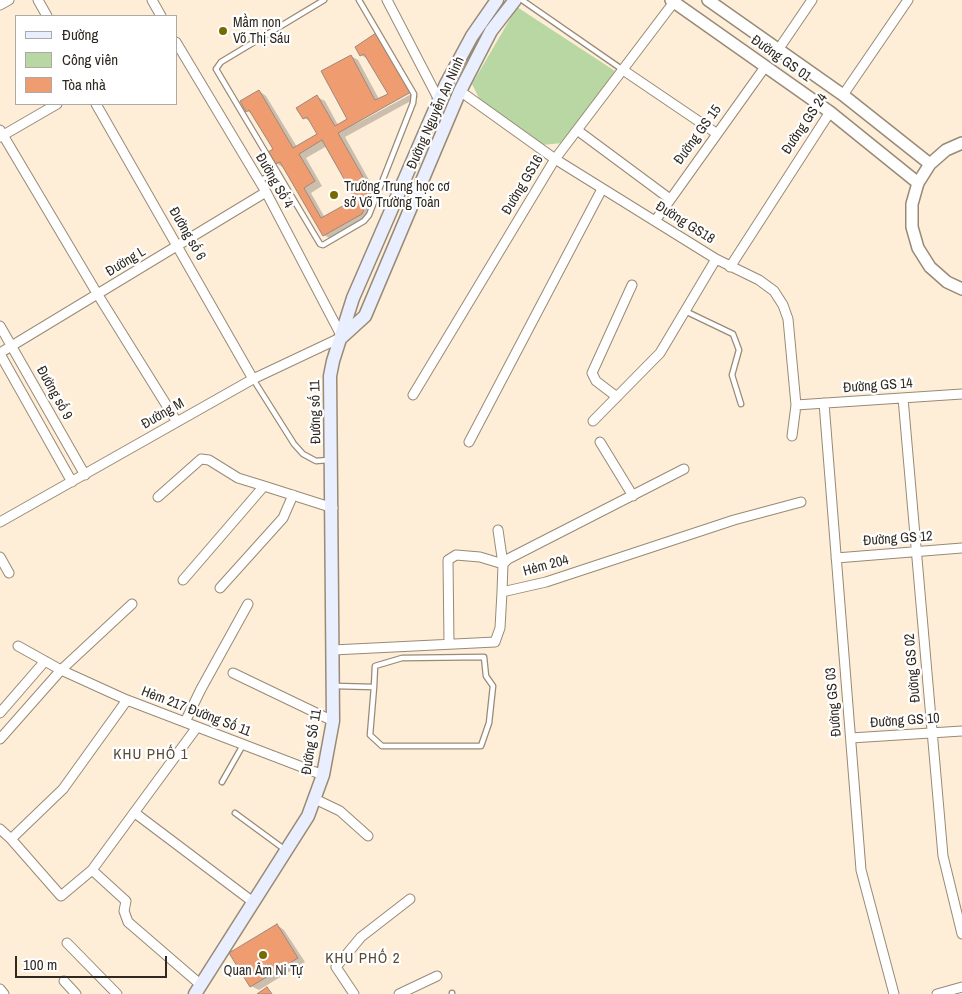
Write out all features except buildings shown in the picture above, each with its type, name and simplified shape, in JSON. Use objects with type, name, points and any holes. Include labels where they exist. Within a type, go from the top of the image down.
[{"type":"main road","name":"Đường Nguyễn An Ninh","points":[[342,337],[353,298],[446,84],[472,36],[496,0]]},
{"type":"main road","name":"Đường Nguyễn An Ninh","points":[[342,337],[365,316],[460,91],[491,31],[515,0]]},
{"type":"main road","points":[[446,84],[460,91]]},
{"type":"main road","name":"Đường số 11","points":[[332,459],[330,376],[332,361],[342,337]]},
{"type":"main road","name":"Đường Số 11","points":[[198,990],[308,816],[323,775],[333,721],[332,459]]},
{"type":"street","points":[[0,5],[9,0]]},
{"type":"street","points":[[38,0],[46,15]]},
{"type":"street","points":[[152,0],[160,15]]},
{"type":"street","points":[[387,0],[439,100]]},
{"type":"street","name":"Đường GS 01","points":[[708,0],[843,95],[930,164]]},
{"type":"street","points":[[766,67],[812,0]]},
{"type":"street","name":"Đường GS 24","points":[[730,266],[830,112],[908,0]]},
{"type":"street","name":"Đường GS16","points":[[414,395],[554,159],[623,70],[673,1]]},
{"type":"street","name":"Đường GS 01","points":[[673,1],[830,112],[918,183]]},
{"type":"street","name":"Đường Số 4","points":[[178,45],[266,192],[342,337]]},
{"type":"street","name":"Đường GS 15","points":[[655,221],[716,133],[766,67]]},
{"type":"street","points":[[623,70],[716,133]]},
{"type":"street","name":"Đường GS18","points":[[460,91],[554,159],[716,259],[767,285],[783,305],[788,319],[796,405],[792,436]]},
{"type":"street","points":[[55,105],[1,134],[177,422]]},
{"type":"street","name":"Đường số 6","points":[[97,105],[253,379]]},
{"type":"street","points":[[577,130],[670,199]]},
{"type":"street","points":[[962,143],[946,150],[930,164],[918,183],[912,204],[912,227],[918,248],[930,267],[947,282],[962,289]]},
{"type":"street","points":[[469,442],[602,188]]},
{"type":"street","name":"Đường L","points":[[0,354],[179,247],[266,192]]},
{"type":"street","points":[[593,421],[660,353],[716,259]]},
{"type":"street","points":[[617,397],[596,381],[592,373],[632,286]]},
{"type":"street","name":"Đường số 9","points":[[0,326],[84,475]]},
{"type":"street","name":"Đường M","points":[[0,522],[253,379],[342,337]]},
{"type":"street","name":"Đường số 9","points":[[0,354],[72,482]]},
{"type":"street","name":"Đường GS 14","points":[[796,405],[962,394]]},
{"type":"street","name":"Đường GS 02","points":[[903,398],[944,869],[962,934]]},
{"type":"street","name":"Đường GS 03","points":[[824,403],[861,870],[894,994]]},
{"type":"street","points":[[600,442],[633,496]]},
{"type":"street","points":[[158,497],[201,459],[209,460],[238,478],[333,508]]},
{"type":"street","points":[[503,564],[508,559],[684,469]]},
{"type":"street","points":[[183,580],[264,486]]},
{"type":"street","points":[[220,588],[283,518],[293,496]]},
{"type":"street","name":"Hẻm 204","points":[[502,592],[546,582],[734,520],[800,502]]},
{"type":"street","points":[[333,650],[494,642],[500,628],[503,564],[498,530]]},
{"type":"street","name":"Đường GS 12","points":[[836,558],[962,548]]},
{"type":"street","points":[[449,643],[448,560],[456,555],[480,557],[503,564]]},
{"type":"street","points":[[0,557],[9,573]]},
{"type":"street","points":[[0,739],[60,670],[132,604]]},
{"type":"street","points":[[185,722],[200,689],[248,604]]},
{"type":"street","name":"Hẻm 217 Đường Số 11","points":[[18,646],[60,670],[127,700],[323,775]]},
{"type":"street","points":[[0,713],[45,660]]},
{"type":"street","points":[[233,673],[333,721]]},
{"type":"street","points":[[11,839],[63,789],[127,700]]},
{"type":"street","points":[[0,829],[61,896],[92,870],[197,727]]},
{"type":"street","name":"Đường GS 10","points":[[851,738],[962,731]]},
{"type":"street","points":[[315,799],[340,811],[368,836]]},
{"type":"street","points":[[135,813],[253,902]]},
{"type":"street","points":[[92,870],[126,900],[124,911],[128,922],[198,990]]},
{"type":"street","points":[[354,994],[336,967],[362,937],[410,899]]},
{"type":"street","points":[[67,943],[117,994]]},
{"type":"street","points":[[399,994],[437,976]]},
{"type":"street","points":[[64,981],[76,994]]},
{"type":"street","points":[[937,994],[962,987]]},
{"type":"street","points":[[0,989],[4,994]]},
{"type":"lane","points":[[324,0],[216,66],[219,76],[320,244],[323,245],[364,221],[368,215],[413,103],[414,94],[359,0]]},
{"type":"lane","points":[[522,0],[623,70]]},
{"type":"lane","points":[[259,180],[277,173]]},
{"type":"lane","points":[[684,311],[733,334],[739,350],[732,374],[742,404]]},
{"type":"lane","points":[[253,379],[294,444],[303,454],[316,462],[332,459]]},
{"type":"lane","points":[[484,657],[486,676],[493,686],[489,723],[481,746],[382,746],[370,735],[374,687],[375,666],[402,658],[484,657]]},
{"type":"lane","points":[[333,686],[374,687]]},
{"type":"lane","points":[[222,782],[243,744]]},
{"type":"lane","points":[[234,813],[286,850]]},
{"type":"green space","points":[[517,7],[615,71],[562,143],[542,145],[480,100],[472,84]]},
{"type":"place","name":"Mầm non Võ Thị Sáu","points":[[223,31]]},
{"type":"place","name":"Trường Trung học cơ sở Võ Trường Toản","points":[[334,195]]},
{"type":"place","name":"Quan Âm Ni Tự","points":[[263,955]]},
{"type":"district","name":"KHU PHỐ 1","points":[[151,755]]},
{"type":"district","name":"KHU PHỐ 2","points":[[363,959]]}]
